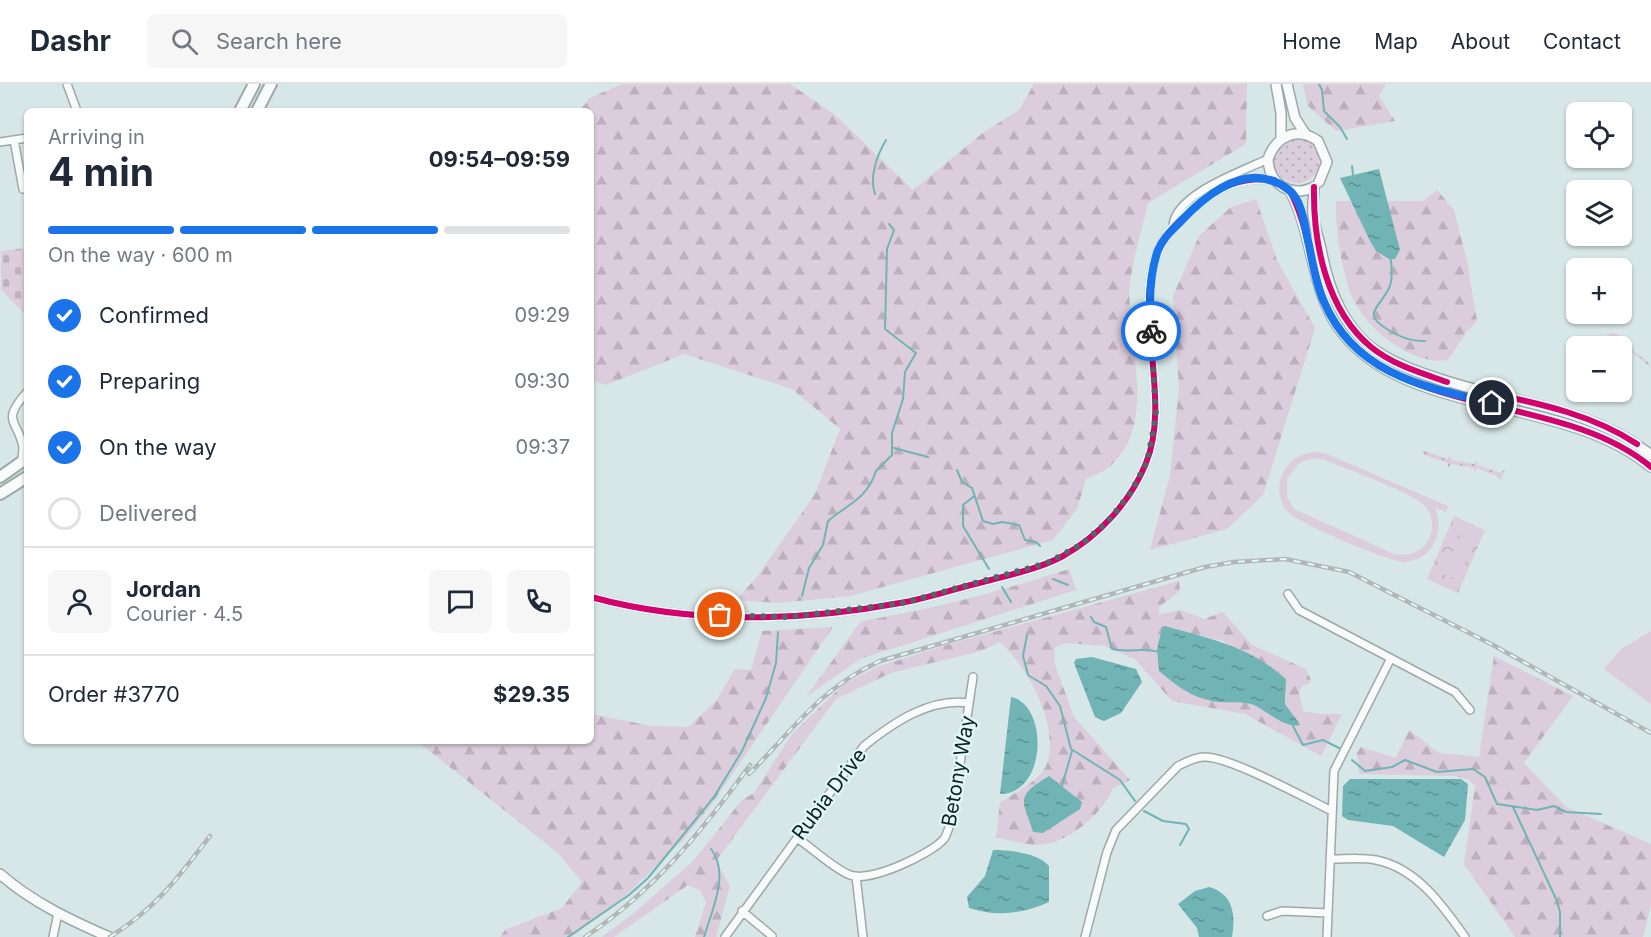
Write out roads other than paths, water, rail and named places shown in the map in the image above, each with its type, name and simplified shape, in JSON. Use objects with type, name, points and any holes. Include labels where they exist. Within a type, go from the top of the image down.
[{"type":"main road","points":[[242,108],[254,84]]},
{"type":"main road","points":[[259,108],[271,84]]},
{"type":"main road","points":[[0,477],[24,455]]},
{"type":"main road","points":[[0,494],[24,479]]},
{"type":"street","points":[[67,84],[76,108]]},
{"type":"street","points":[[1276,84],[1281,112],[1281,139]]},
{"type":"street","points":[[1287,84],[1295,118],[1306,135]]},
{"type":"street","points":[[1274,180],[1268,159],[1274,145],[1288,135],[1306,135],[1318,141],[1325,154],[1326,169],[1317,184],[1313,214],[1327,279],[1338,306],[1355,331],[1372,348],[1405,368],[1447,382],[1526,401],[1590,420],[1621,434],[1651,455]]},
{"type":"street","points":[[0,142],[24,138]]},
{"type":"street","points":[[14,140],[23,189]]},
{"type":"street","points":[[1173,226],[1174,218],[1207,187],[1268,159]]},
{"type":"street","points":[[594,598],[623,606],[675,613],[789,617],[903,603],[1038,566],[1062,556],[1082,544],[1109,520],[1131,492],[1147,462],[1156,416],[1150,300],[1159,249],[1173,226],[1208,196],[1238,180],[1256,178],[1274,180],[1290,191],[1298,192],[1317,184]]},
{"type":"street","points":[[1290,191],[1304,223],[1314,271],[1328,311],[1355,348],[1381,369],[1399,378],[1456,395],[1577,426],[1620,445],[1651,467]]},
{"type":"street","points":[[24,395],[13,406],[10,420],[24,452]]},
{"type":"street","points":[[1288,594],[1299,610],[1390,660],[1455,692],[1470,710]]},
{"type":"street","points":[[1327,937],[1336,764],[1390,660]]},
{"type":"street","name":"Betony Way","points":[[856,876],[884,872],[932,850],[945,837],[952,817],[973,677]]},
{"type":"street","name":"Rubia Drive","points":[[724,937],[864,746],[894,722],[918,712],[955,701],[969,703]]},
{"type":"street","points":[[1085,937],[1107,852],[1116,830],[1178,766],[1201,756],[1223,759],[1332,811]]},
{"type":"street","points":[[797,838],[850,875],[856,876],[862,937]]},
{"type":"street","points":[[1330,859],[1375,860],[1405,873],[1440,901],[1465,937]]},
{"type":"street","points":[[0,874],[26,894],[58,913],[109,937]]},
{"type":"street","points":[[742,911],[772,936]]},
{"type":"street","points":[[1268,916],[1282,911],[1328,913]]},
{"type":"street","points":[[53,937],[58,913]]},
{"type":"water","points":[[1379,169],[1400,250],[1395,259],[1389,259],[1376,251],[1340,178]]},
{"type":"water","points":[[1165,626],[1229,645],[1272,668],[1286,679],[1285,704],[1300,725],[1294,726],[1282,722],[1254,705],[1204,699],[1177,685],[1159,671],[1157,649],[1162,628]]},
{"type":"water","points":[[1092,657],[1136,669],[1142,682],[1121,713],[1104,721],[1095,717],[1074,663],[1076,659]]},
{"type":"water","points":[[1011,697],[1023,703],[1032,716],[1037,731],[1037,749],[1034,765],[1027,780],[1016,790],[1000,794]]},
{"type":"water","points":[[1049,776],[1082,802],[1080,809],[1043,833],[1033,832],[1024,800],[1030,789]]},
{"type":"water","points":[[1350,779],[1461,779],[1468,784],[1465,820],[1444,857],[1393,826],[1348,820],[1342,816],[1343,786]]},
{"type":"water","points":[[993,850],[1031,855],[1049,866],[1049,902],[1009,913],[990,913],[969,908],[967,897],[985,876]]},
{"type":"water","points":[[1209,887],[1223,895],[1231,906],[1232,937],[1199,937],[1197,928],[1178,904],[1195,891]]},
{"type":"waterway","points":[[1319,84],[1322,90],[1324,111],[1340,127],[1347,139]]},
{"type":"waterway","points":[[875,194],[873,187],[875,166],[886,140]]},
{"type":"waterway","points":[[1352,166],[1353,175]]},
{"type":"waterway","points":[[802,596],[809,568],[823,545],[828,521],[862,495],[876,471],[892,455],[892,433],[903,399],[905,372],[916,353],[885,329],[887,249],[894,230],[889,224]]},
{"type":"waterway","points":[[1390,256],[1392,272],[1390,285],[1374,311],[1376,320],[1403,337],[1425,341]]},
{"type":"waterway","points":[[894,448],[928,457]]},
{"type":"waterway","points":[[957,470],[962,482],[972,488],[983,521],[993,524],[1002,522],[1019,525],[1025,540],[1036,542],[1040,546]]},
{"type":"waterway","points":[[973,497],[963,505],[963,526],[989,569]]},
{"type":"waterway","points":[[1053,579],[1068,585]]},
{"type":"waterway","points":[[1002,587],[1011,602]]},
{"type":"waterway","points":[[1091,617],[1094,622],[1106,627],[1112,649],[1159,652]]},
{"type":"waterway","points":[[568,937],[629,895],[648,878],[714,797],[742,751],[766,698],[776,663],[778,632]]},
{"type":"waterway","points":[[1027,635],[1023,656],[1028,675],[1046,686],[1060,706],[1071,749],[1120,780],[1135,801]]},
{"type":"waterway","points":[[1292,724],[1303,745],[1323,740],[1339,748]]},
{"type":"waterway","points":[[1062,786],[1072,751]]},
{"type":"waterway","points":[[1352,760],[1365,771],[1392,767],[1405,760],[1437,772],[1473,769],[1485,777],[1497,804],[1537,810],[1554,806],[1566,812],[1601,814]]},
{"type":"waterway","points":[[1513,807],[1557,901],[1560,912],[1560,937]]},
{"type":"waterway","points":[[1144,811],[1163,821],[1186,824],[1189,829],[1180,845]]},
{"type":"waterway","points":[[704,937],[715,904],[719,880],[719,869],[711,849]]},
{"type":"railway","points":[[749,774],[824,697],[840,684],[880,661],[1205,567],[1234,562],[1285,559],[1349,572],[1493,645],[1651,733]]},
{"type":"railway","points":[[585,937],[610,919],[655,880],[695,836],[750,765]]},
{"type":"railway","points":[[110,937],[141,915],[153,903],[176,879],[210,836]]}]
